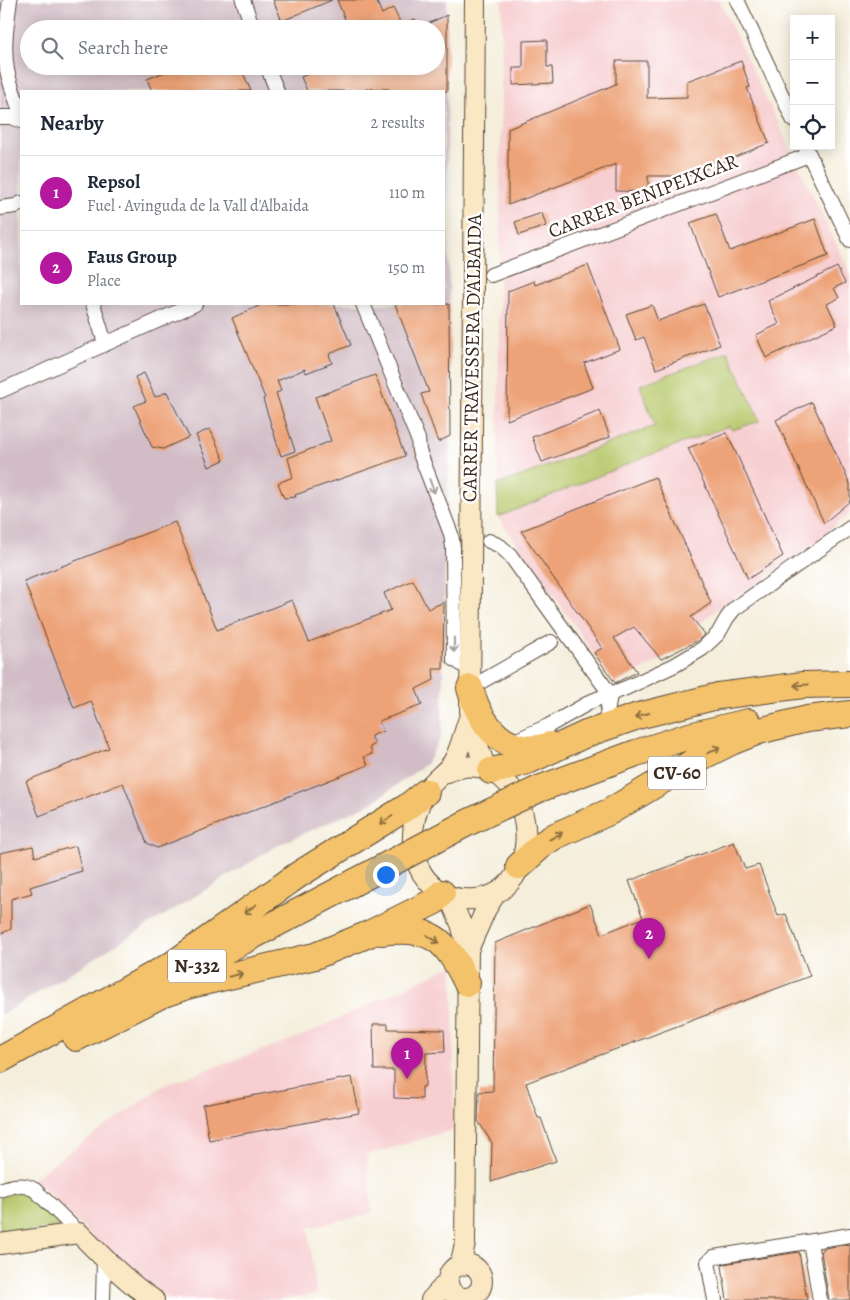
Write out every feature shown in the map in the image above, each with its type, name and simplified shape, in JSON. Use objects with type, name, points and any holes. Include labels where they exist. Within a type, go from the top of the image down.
[{"type":"highway","points":[[470,679],[474,705],[484,723],[498,737],[508,743],[528,749],[542,747],[596,731],[638,716],[718,696],[803,685],[850,684]]},
{"type":"highway","name":"N-332","points":[[0,1068],[467,823],[539,789],[688,736],[795,711],[850,704]]},
{"type":"highway","name":"CV-60","points":[[519,866],[544,843],[555,836],[608,812],[705,755],[731,742],[759,731],[797,722],[850,714]]},
{"type":"highway","points":[[489,770],[530,760],[596,731]]},
{"type":"highway","points":[[0,1060],[174,964],[298,875],[407,807],[426,792]]},
{"type":"highway","points":[[0,1077],[161,996],[190,985],[315,956],[369,934],[435,901],[445,894]]},
{"type":"highway","points":[[369,934],[396,930],[420,932],[433,937],[453,955],[468,983]]},
{"type":"main road","name":"CARRER TRAVESSERA D'ALBAIDA","points":[[475,0],[470,716],[478,746],[489,770]]},
{"type":"main road","name":"CARRER TRAVESSERA D'ALBAIDA","points":[[445,773],[454,760],[470,716]]},
{"type":"main road","points":[[468,950],[486,909],[496,894],[509,882],[519,866],[526,848],[526,830],[524,817],[511,788],[489,770],[467,767],[452,770],[430,785],[415,819],[412,840],[416,861],[432,886],[445,894],[468,900],[487,898],[496,894]]},
{"type":"main road","points":[[430,1300],[458,1287],[464,1243],[468,950],[461,924],[445,894]]},
{"type":"main road","points":[[0,1254],[61,1246],[84,1239]]},
{"type":"main road","points":[[0,1244],[84,1239],[132,1285],[154,1300]]},
{"type":"street","points":[[0,18],[9,0]]},
{"type":"street","points":[[9,0],[6,63],[11,87],[20,111]]},
{"type":"street","points":[[243,0],[250,20]]},
{"type":"street","points":[[737,0],[790,113]]},
{"type":"street","points":[[271,75],[277,90]]},
{"type":"street","points":[[0,117],[20,120]]},
{"type":"street","points":[[807,151],[850,240]]},
{"type":"street","name":"CARRER BENIPEIXCAR","points":[[491,275],[807,151]]},
{"type":"street","points":[[0,208],[20,204]]},
{"type":"street","points":[[93,305],[105,343]]},
{"type":"street","points":[[0,391],[193,305]]},
{"type":"street","points":[[363,305],[418,439],[419,451],[451,534],[453,547],[454,659],[470,679],[551,642]]},
{"type":"street","points":[[517,740],[548,726],[592,701],[675,665],[702,649],[718,634],[734,610],[850,528]]},
{"type":"street","points":[[489,541],[500,546],[517,565],[610,694]]},
{"type":"street","points":[[596,731],[610,694]]},
{"type":"street","points":[[0,1190],[15,1185],[28,1186],[35,1190],[84,1239]]},
{"type":"street","points":[[714,1300],[708,1262],[714,1257],[850,1235]]},
{"type":"street","points":[[810,1242],[820,1300]]},
{"type":"street","points":[[103,1300],[104,1260]]},
{"type":"shaded area","points":[[0,0],[447,0],[447,181],[451,383],[442,736],[426,764],[372,803],[280,844],[0,1016]]},
{"type":"shaded area","points":[[502,0],[719,0],[850,273],[850,513],[791,561],[720,607],[698,625],[706,636],[615,684],[498,517]]},
{"type":"shaded area","points":[[453,965],[454,1130],[367,1155],[372,1213],[308,1228],[317,1294],[278,1300],[171,1300],[134,1275],[93,1238],[33,1178],[164,1085],[302,1036]]},
{"type":"green space","points":[[728,352],[760,421],[732,430],[729,426],[650,455],[498,517],[497,485],[655,426],[640,385]]},
{"type":"green space","points":[[17,1192],[31,1195],[65,1226],[0,1236],[0,1197]]},
{"type":"building","points":[[273,0],[332,0],[284,20],[282,20]]},
{"type":"building","points":[[337,0],[376,0],[382,14],[393,8],[399,20],[345,20]]},
{"type":"building","points":[[447,15],[447,91],[389,89],[307,90],[301,77],[306,75],[445,75],[445,20],[436,20]]},
{"type":"building","points":[[547,40],[547,67],[552,67],[553,83],[513,85],[513,68],[523,68],[523,41]]},
{"type":"building","points":[[616,61],[647,61],[647,98],[687,97],[687,81],[741,61],[750,87],[747,88],[769,143],[681,179],[682,176],[648,176],[648,192],[616,191],[616,164],[508,205],[508,129],[616,84]]},
{"type":"building","points":[[157,75],[244,75],[251,90],[152,90],[147,79]]},
{"type":"building","points":[[542,213],[546,226],[519,235],[515,222]]},
{"type":"building","points":[[716,214],[730,251],[815,219],[828,256],[718,297],[690,223]]},
{"type":"building","points":[[588,265],[620,349],[584,363],[593,388],[507,420],[508,291],[534,281],[535,285]]},
{"type":"building","points":[[837,267],[845,283],[834,288],[839,298],[827,304],[837,325],[766,358],[756,335],[779,324],[768,301]]},
{"type":"building","points":[[449,304],[450,436],[438,442],[421,394],[429,392],[395,305]]},
{"type":"building","points":[[704,304],[720,345],[656,369],[644,337],[636,340],[626,314],[652,305],[658,321]]},
{"type":"building","points":[[261,305],[334,305],[351,345],[329,354],[332,363],[306,373],[305,369],[277,381],[281,391],[276,393],[295,451],[281,456],[263,399],[265,398],[232,318]]},
{"type":"building","points":[[144,373],[155,397],[167,392],[189,437],[163,449],[152,447],[134,406],[146,401],[135,377]]},
{"type":"building","points":[[375,375],[405,456],[295,495],[296,497],[284,498],[278,483],[293,477],[288,458],[331,441],[315,397]]},
{"type":"building","points":[[812,402],[850,484],[850,501],[824,523],[776,420]]},
{"type":"building","points":[[600,411],[610,437],[542,462],[532,437]]},
{"type":"building","points":[[210,429],[224,460],[209,467],[196,435]]},
{"type":"building","points":[[727,433],[783,556],[748,579],[688,448]]},
{"type":"building","points":[[655,477],[711,603],[691,617],[705,634],[699,640],[661,659],[634,627],[614,638],[637,672],[615,683],[594,653],[602,648],[521,531]]},
{"type":"building","points":[[175,522],[217,630],[292,600],[309,642],[391,610],[384,593],[413,580],[428,609],[444,602],[443,669],[433,669],[434,680],[416,689],[422,705],[379,721],[383,731],[371,736],[375,744],[370,747],[372,754],[364,757],[368,765],[157,848],[147,843],[123,783],[39,816],[26,781],[109,748],[91,701],[74,708],[24,581]]},
{"type":"building","points":[[734,842],[745,869],[759,865],[778,916],[786,914],[810,976],[526,1083],[556,1161],[491,1182],[492,1143],[478,1121],[479,1092],[493,1091],[495,943],[590,904],[602,934],[643,918],[629,881]]},
{"type":"building","points":[[33,846],[35,857],[76,846],[82,871],[30,887],[32,893],[11,899],[11,929],[0,934],[0,853]]},
{"type":"building","points":[[373,1024],[388,1024],[388,1029],[444,1030],[445,1052],[426,1053],[425,1086],[422,1087],[422,1099],[394,1098],[394,1070],[374,1070]]},
{"type":"building","points":[[352,1077],[359,1113],[209,1140],[203,1105]]},
{"type":"building","points":[[850,1244],[850,1300],[829,1300],[821,1252],[824,1248]]},
{"type":"building","points":[[799,1252],[807,1300],[727,1300],[723,1264]]},
{"type":"place","name":"Faus Group","points":[[649,959]]},
{"type":"place","name":"Repsol","points":[[407,1079]]}]
